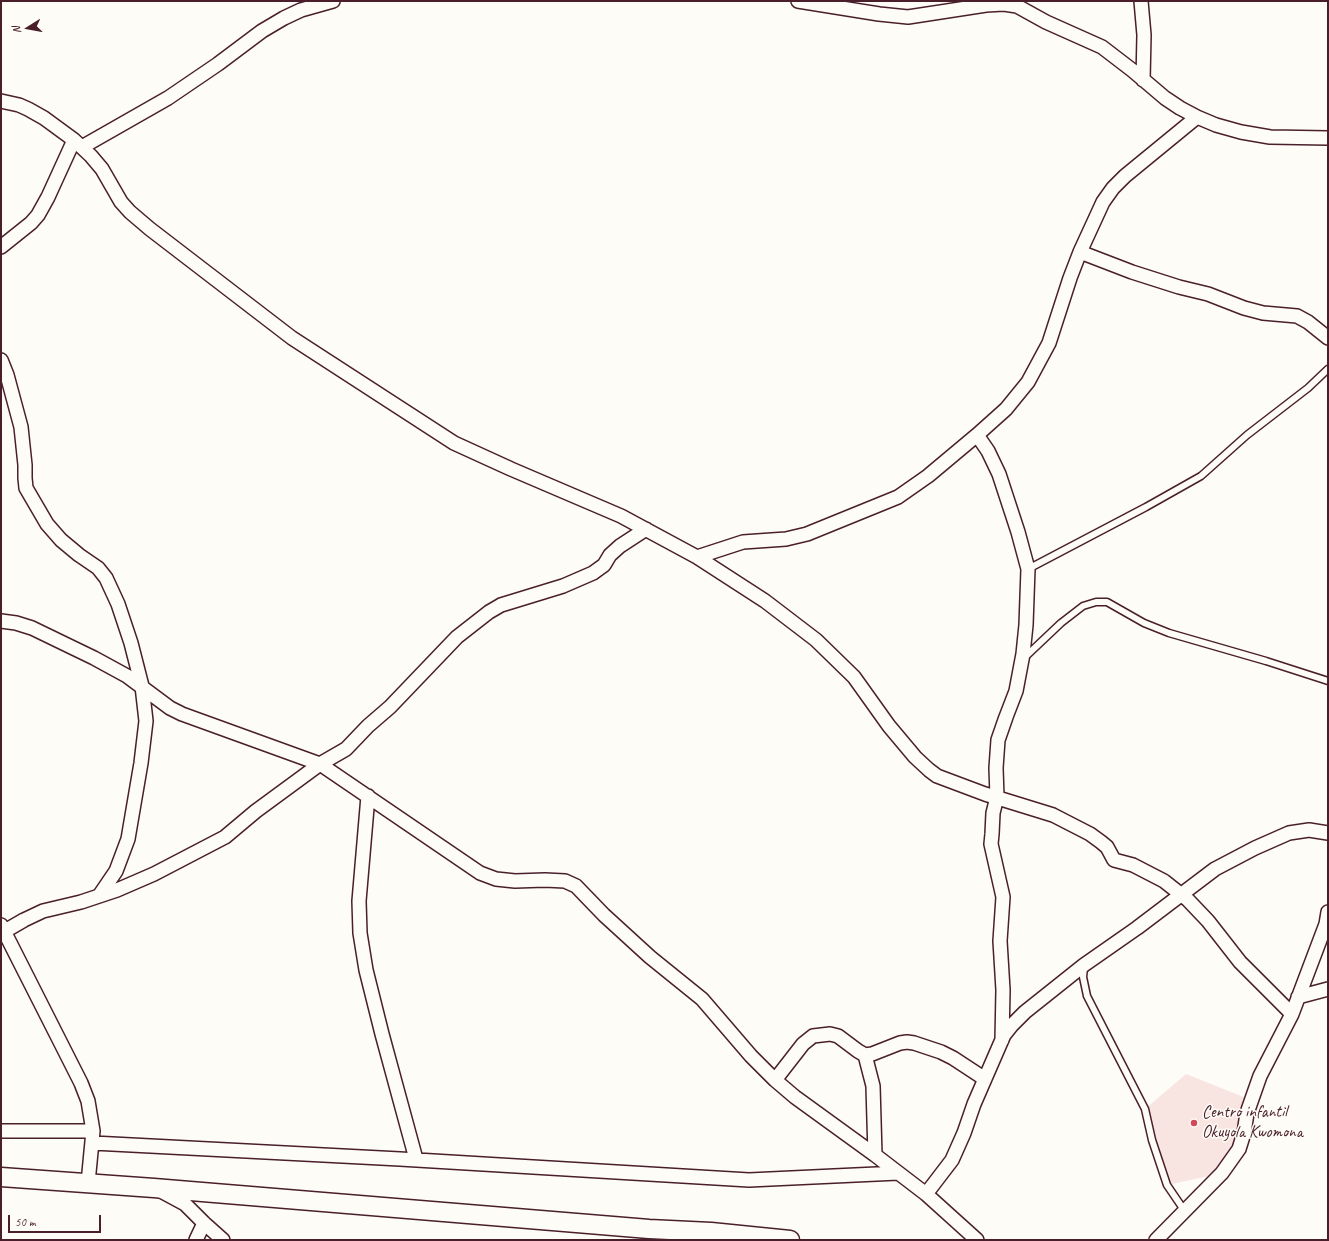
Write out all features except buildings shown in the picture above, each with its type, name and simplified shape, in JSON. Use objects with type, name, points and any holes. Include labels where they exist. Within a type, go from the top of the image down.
[{"type":"main road","points":[[1,1177],[154,1188],[649,1229],[711,1232],[790,1240]]},
{"type":"street","points":[[1,247],[31,224],[38,215],[78,143],[168,98],[218,64],[262,31],[284,18],[301,10],[333,1]]},
{"type":"street","points":[[798,1],[878,14],[908,17],[986,5],[1017,4],[1046,22],[1102,47],[1165,98],[1180,108],[1216,125],[1241,132],[1270,137],[1328,138]]},
{"type":"street","points":[[1141,1],[1144,35],[1143,80]]},
{"type":"street","points":[[1,101],[19,105],[28,109],[44,118],[78,143],[102,169],[121,202],[130,212],[292,338],[454,443],[621,516],[697,557],[765,601],[816,640],[854,677],[889,726],[929,770],[938,776],[984,794],[1053,815],[1090,834],[1107,848],[1114,860],[1133,865],[1164,881],[1188,900],[1208,921],[1240,962],[1292,1014]]},
{"type":"street","points":[[697,557],[743,542],[786,539],[807,534],[898,497],[928,476],[977,435],[1006,409],[1028,382],[1049,343],[1080,252],[1104,202],[1113,188],[1135,166],[1197,116]]},
{"type":"street","points":[[1080,252],[1132,272],[1179,287],[1208,294],[1244,308],[1263,313],[1297,316],[1308,322],[1328,338]]},
{"type":"street","points":[[1,360],[7,375],[21,427],[26,488],[47,524],[61,540],[98,568],[106,578],[118,604],[131,643],[142,686],[146,721],[141,763],[128,839],[116,871],[99,896]]},
{"type":"street","points":[[977,435],[988,451],[999,474],[1018,532],[1028,569],[1026,625],[1022,659],[1016,691],[998,740],[996,768],[997,797],[993,813],[991,844],[1003,897],[1000,940],[1003,990],[1002,1040]]},
{"type":"street","points":[[88,1183],[93,1137],[88,1101],[81,1083],[3,928],[43,911],[117,890],[154,874],[225,837],[256,811],[320,764],[346,749],[368,726],[390,707],[457,636],[489,612],[501,605],[563,586],[593,573],[604,564],[610,555],[620,546],[646,530]]},
{"type":"street","points":[[1,621],[16,623],[32,628],[127,676],[170,708],[182,714],[320,764],[480,873],[496,879],[515,881],[565,881],[576,886],[604,915],[650,957],[702,999],[751,1056],[775,1080],[795,1097],[926,1194],[977,1240]]},
{"type":"street","points":[[368,796],[359,901],[360,933],[366,970],[378,1020],[416,1160]]},
{"type":"street","points":[[926,1194],[952,1160],[1002,1040],[1012,1025],[1084,965],[1137,928],[1215,869],[1255,848],[1289,833],[1309,830],[1328,833]]},
{"type":"street","points":[[1156,1240],[1184,1210],[1222,1174],[1239,1149],[1247,1113],[1260,1076],[1292,1014],[1326,924],[1328,912]]},
{"type":"street","points":[[1298,997],[1328,989]]},
{"type":"street","points":[[775,1080],[800,1048],[813,1036],[830,1034],[838,1036],[858,1051],[865,1054],[872,1054],[900,1043],[914,1042],[953,1058],[985,1079]]},
{"type":"street","points":[[865,1054],[873,1086],[875,1155]]},
{"type":"street","points":[[1,1131],[416,1160],[749,1180],[898,1173]]},
{"type":"street","points":[[154,1188],[185,1204],[223,1240]]},
{"type":"street","points":[[196,1240],[204,1223]]},
{"type":"lane","points":[[1028,569],[1146,507],[1201,476],[1247,436],[1308,388],[1328,369]]},
{"type":"lane","points":[[1022,659],[1061,623],[1083,606],[1096,602],[1107,602],[1168,634],[1266,661],[1328,681]]},
{"type":"lane","points":[[1084,965],[1083,977],[1087,996],[1145,1109],[1152,1140],[1167,1186],[1184,1210]]},
{"type":"shaded area","name":"Centro infantil Okuyola Kwomona","points":[[1186,1074],[1246,1098],[1237,1138],[1227,1159],[1209,1176],[1167,1185],[1145,1109]]},
{"type":"place","name":"Centro infantil Okuyola Kwomona","points":[[1194,1123]]}]
